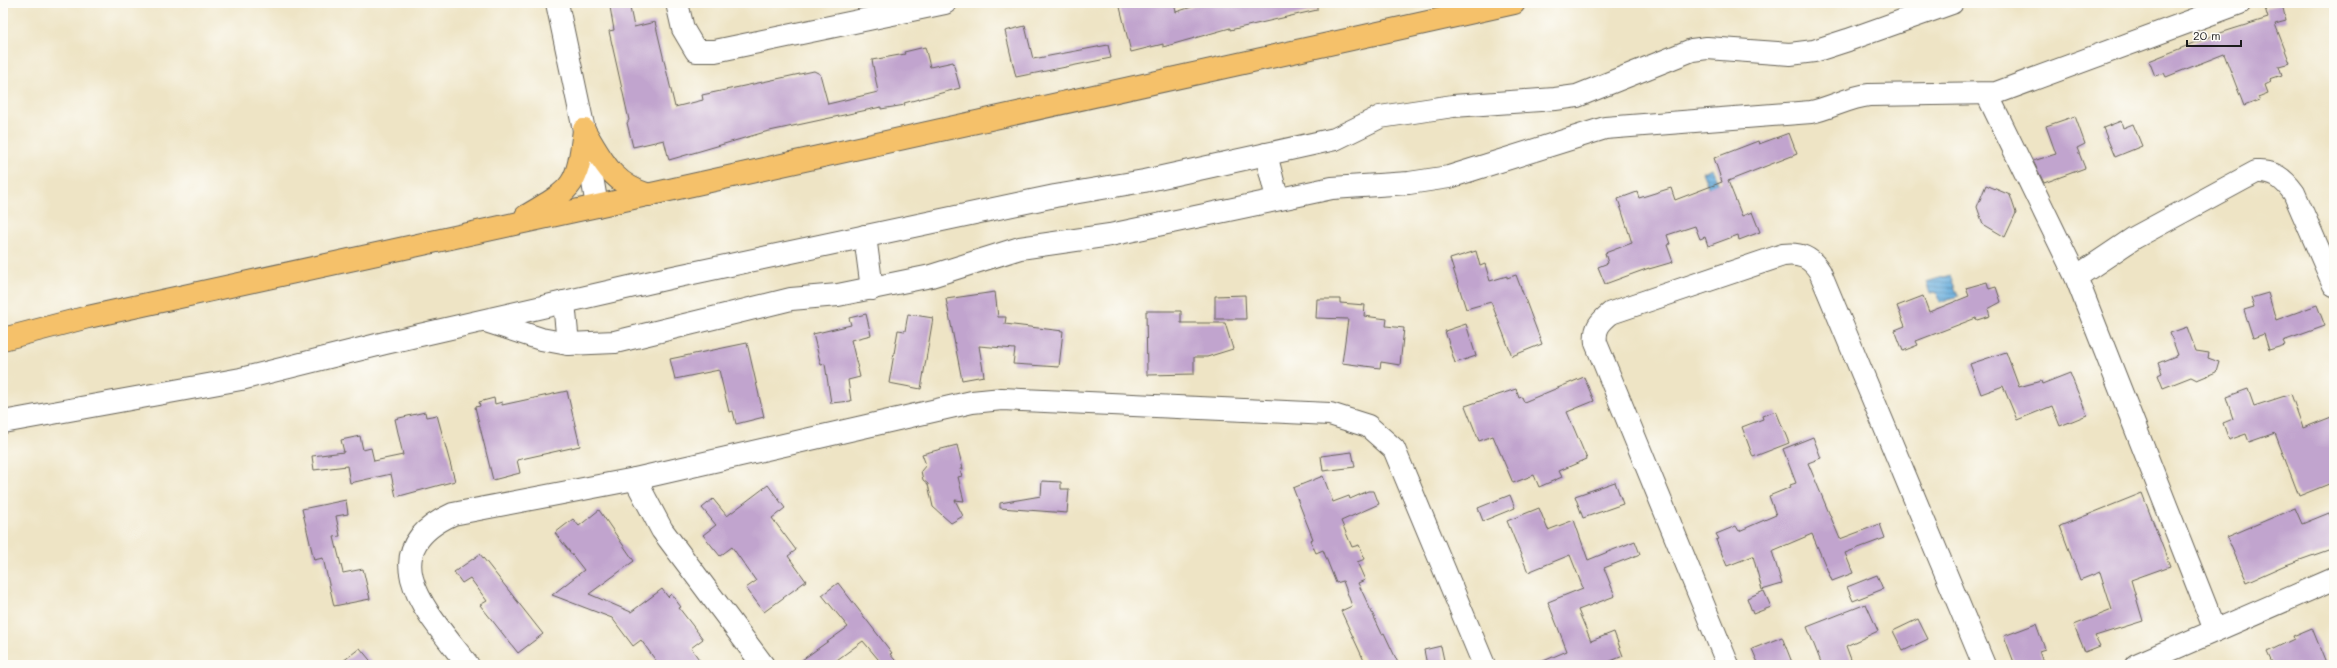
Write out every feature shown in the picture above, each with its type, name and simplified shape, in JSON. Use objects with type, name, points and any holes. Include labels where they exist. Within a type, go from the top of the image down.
[{"type":"main road","points":[[3,339],[88,317],[649,195],[1514,3]]},
{"type":"main road","points":[[584,130],[619,181],[632,190],[649,195]]},
{"type":"main road","points":[[510,225],[562,195],[569,187],[580,167],[584,130]]},
{"type":"street","points":[[557,3],[584,130],[597,206]]},
{"type":"street","points":[[677,3],[683,30],[696,51],[715,51],[858,12],[945,3]]},
{"type":"street","points":[[3,422],[241,379],[385,343],[564,302],[865,236],[1055,196],[1144,181],[1266,154],[1335,138],[1380,117],[1453,106],[1555,99],[1577,96],[1692,50],[1707,48],[1790,54],[1814,50],[1848,40],[1952,3]]},
{"type":"street","points":[[486,320],[541,339],[568,344],[615,342],[791,299],[838,295],[931,276],[1020,248],[1110,236],[1277,198],[1332,188],[1409,183],[1449,177],[1586,134],[1621,125],[1811,112],[1826,109],[1858,96],[1869,95],[1987,94],[2012,88],[2240,3]]},
{"type":"street","points":[[1987,94],[2076,277],[2215,630]]},
{"type":"street","points":[[1266,154],[1277,198]]},
{"type":"street","points":[[2076,277],[2134,238],[2256,172],[2266,172],[2276,174],[2286,181],[2294,192],[2334,285]]},
{"type":"street","points":[[865,236],[872,289]]},
{"type":"street","points":[[1728,665],[1596,343],[1595,335],[1597,327],[1611,313],[1782,254],[1794,253],[1804,256],[1815,263],[1820,272],[1984,665]]},
{"type":"street","points":[[564,302],[568,344]]},
{"type":"street","points":[[468,665],[424,607],[410,574],[411,555],[422,534],[435,522],[454,514],[635,478],[972,402],[1002,399],[1330,414],[1368,426],[1394,449],[1484,665]]},
{"type":"street","points":[[635,478],[662,530],[763,665]]},
{"type":"street","points":[[2136,665],[2169,658],[2215,630],[2334,579]]},
{"type":"water","points":[[1712,168],[1721,190],[1711,194],[1702,172]]},
{"type":"water","points":[[1950,275],[1958,296],[1940,302],[1937,293],[1930,294],[1926,282]]},
{"type":"building","points":[[629,3],[634,27],[655,22],[675,107],[703,100],[702,95],[814,71],[820,74],[828,104],[878,92],[872,60],[905,54],[904,52],[925,47],[930,67],[953,62],[960,88],[904,103],[905,105],[881,109],[881,107],[765,132],[669,160],[664,140],[633,147],[627,123],[629,120],[609,31],[614,30],[610,7]]},
{"type":"building","points":[[1119,3],[1174,3],[1176,12],[1204,3],[1317,3],[1317,10],[1230,30],[1230,28],[1163,47],[1163,44],[1131,52]]},
{"type":"building","points":[[2282,4],[2286,21],[2275,24],[2290,63],[2279,66],[2282,75],[2270,79],[2271,82],[2265,85],[2268,93],[2258,97],[2260,100],[2244,106],[2224,54],[2166,77],[2164,73],[2155,76],[2149,61],[2214,35],[2268,18],[2265,8]]},
{"type":"building","points":[[1025,26],[1033,59],[1108,45],[1111,58],[1016,77],[1005,31]]},
{"type":"building","points":[[2075,116],[2085,144],[2077,148],[2085,168],[2044,183],[2033,161],[2056,154],[2046,126]]},
{"type":"building","points":[[2121,121],[2123,128],[2133,124],[2142,146],[2115,157],[2103,128]]},
{"type":"building","points":[[1789,133],[1797,154],[1728,181],[1742,216],[1752,212],[1760,232],[1739,240],[1738,235],[1708,246],[1705,237],[1700,239],[1695,226],[1667,235],[1670,244],[1667,245],[1673,262],[1649,268],[1605,284],[1598,267],[1608,263],[1605,253],[1632,243],[1618,199],[1637,192],[1639,198],[1671,188],[1675,200],[1722,182],[1714,158],[1758,141],[1759,144]]},
{"type":"building","points":[[1986,185],[2010,195],[2016,213],[2005,237],[1983,224],[1977,207]]},
{"type":"building","points":[[1476,251],[1480,266],[1485,264],[1490,281],[1516,275],[1542,344],[1512,356],[1491,302],[1466,309],[1450,259]]},
{"type":"building","points":[[1987,282],[1989,289],[1996,287],[2001,302],[1988,309],[1990,316],[1977,320],[1976,318],[1916,341],[1918,345],[1903,351],[1895,330],[1905,326],[1897,306],[1923,296],[1929,312],[1969,296],[1966,288]]},
{"type":"building","points":[[995,292],[998,317],[1006,317],[1005,324],[1063,331],[1059,367],[1013,364],[1015,349],[979,346],[984,376],[962,380],[946,299]]},
{"type":"building","points":[[2268,293],[2276,320],[2317,305],[2325,326],[2283,341],[2285,345],[2269,350],[2264,334],[2253,338],[2244,310],[2254,307],[2251,298]]},
{"type":"building","points":[[1245,295],[1246,319],[1215,319],[1215,296]]},
{"type":"building","points":[[1317,299],[1340,299],[1340,303],[1365,305],[1364,316],[1387,319],[1386,326],[1404,328],[1400,365],[1381,362],[1380,368],[1342,363],[1348,319],[1316,318]]},
{"type":"building","points":[[1146,311],[1181,311],[1181,323],[1225,323],[1233,349],[1207,357],[1194,357],[1194,374],[1147,375]]},
{"type":"building","points":[[866,314],[871,335],[851,340],[860,377],[848,380],[851,401],[831,403],[825,364],[821,365],[813,334],[851,325],[849,318]]},
{"type":"building","points":[[908,314],[933,318],[921,389],[889,383],[898,330],[905,331]]},
{"type":"building","points":[[1466,324],[1476,356],[1455,363],[1445,331]]},
{"type":"building","points":[[2187,327],[2196,351],[2209,353],[2208,358],[2219,362],[2216,372],[2197,380],[2191,377],[2163,388],[2158,375],[2162,373],[2158,363],[2178,355],[2170,333]]},
{"type":"building","points":[[747,343],[764,417],[736,424],[733,411],[729,412],[719,370],[675,379],[670,359]]},
{"type":"building","points":[[2006,352],[2019,387],[2041,381],[2042,384],[2070,373],[2087,415],[2060,426],[2052,406],[2017,420],[2003,386],[1981,394],[1970,364]]},
{"type":"building","points":[[1584,377],[1594,401],[1567,412],[1587,459],[1559,471],[1562,477],[1539,487],[1534,475],[1513,483],[1493,436],[1479,441],[1465,406],[1516,389],[1519,398],[1522,397],[1524,402]]},
{"type":"building","points":[[2248,389],[2254,406],[2291,394],[2303,428],[2334,416],[2334,482],[2299,496],[2275,433],[2249,442],[2246,434],[2229,440],[2223,423],[2233,419],[2226,397]]},
{"type":"building","points":[[567,391],[580,446],[517,460],[520,473],[493,480],[475,407],[480,406],[479,402],[494,398],[495,404],[502,402],[502,405]]},
{"type":"building","points":[[1776,411],[1789,443],[1753,457],[1742,427],[1763,419],[1762,416]]},
{"type":"building","points":[[425,412],[426,417],[437,415],[455,481],[396,497],[391,474],[350,483],[347,466],[314,470],[312,456],[344,452],[341,440],[360,436],[363,450],[371,448],[374,461],[403,455],[395,419]]},
{"type":"building","points":[[1813,437],[1821,458],[1808,463],[1840,539],[1880,524],[1885,538],[1845,553],[1853,573],[1832,581],[1812,534],[1772,551],[1782,584],[1762,590],[1753,556],[1727,566],[1716,540],[1719,539],[1716,534],[1736,526],[1739,531],[1776,515],[1769,496],[1791,487],[1790,485],[1796,483],[1783,449]]},
{"type":"building","points":[[957,445],[963,469],[960,469],[962,476],[958,477],[964,501],[955,500],[963,516],[951,523],[933,507],[928,484],[923,480],[921,471],[926,465],[922,454]]},
{"type":"building","points":[[1352,452],[1355,467],[1323,471],[1321,456]]},
{"type":"building","points":[[1323,476],[1333,502],[1349,496],[1350,499],[1368,491],[1374,491],[1379,504],[1341,521],[1352,547],[1359,545],[1365,559],[1357,562],[1365,580],[1358,583],[1382,634],[1384,633],[1399,665],[1366,665],[1341,611],[1352,606],[1343,581],[1336,583],[1323,550],[1316,553],[1310,540],[1313,539],[1293,488]]},
{"type":"building","points":[[1042,481],[1061,482],[1061,489],[1069,489],[1067,513],[1000,508],[1000,503],[1041,496]]},
{"type":"building","points":[[1615,482],[1623,504],[1583,518],[1575,496]]},
{"type":"building","points":[[768,485],[785,508],[772,518],[796,550],[788,556],[806,581],[764,612],[746,588],[756,581],[732,547],[720,556],[703,535],[716,525],[702,508],[713,499],[727,516]]},
{"type":"building","points":[[2142,493],[2170,566],[2131,580],[2143,621],[2095,636],[2100,646],[2085,652],[2074,625],[2112,610],[2100,572],[2080,580],[2060,526]]},
{"type":"building","points":[[1510,495],[1515,508],[1483,521],[1478,508]]},
{"type":"building","points":[[346,500],[348,514],[336,516],[340,536],[334,537],[343,573],[363,569],[370,599],[334,606],[323,558],[314,560],[302,509]]},
{"type":"building","points":[[1539,508],[1548,530],[1574,520],[1588,560],[1635,541],[1640,554],[1604,568],[1615,596],[1578,610],[1591,641],[1614,632],[1623,656],[1601,665],[1534,665],[1567,651],[1548,602],[1583,588],[1570,555],[1528,572],[1507,521]]},
{"type":"building","points":[[2295,508],[2302,524],[2329,513],[2334,525],[2334,548],[2283,566],[2247,582],[2227,537]]},
{"type":"building","points":[[599,510],[634,561],[589,594],[631,612],[662,589],[668,597],[671,594],[681,607],[679,608],[703,639],[691,648],[703,665],[659,665],[641,640],[633,646],[612,618],[552,595],[584,570],[555,533],[573,519],[579,526]]},
{"type":"building","points":[[480,554],[543,634],[518,653],[480,605],[487,601],[470,578],[462,583],[454,572]]},
{"type":"building","points":[[1877,575],[1883,589],[1853,601],[1847,587]]},
{"type":"building","points":[[838,583],[892,653],[890,654],[899,665],[883,665],[863,641],[830,665],[795,665],[848,627],[822,595]]},
{"type":"building","points":[[1764,591],[1771,607],[1753,614],[1747,598]]},
{"type":"building","points":[[1866,604],[1878,631],[1846,646],[1853,665],[1822,665],[1807,627]]},
{"type":"building","points":[[1918,619],[1928,639],[1903,651],[1893,631]]},
{"type":"building","points":[[2036,624],[2045,649],[2039,651],[2044,665],[2015,665],[2004,636]]},
{"type":"building","points":[[2312,628],[2327,665],[2273,665],[2267,652],[2294,639],[2293,636]]},
{"type":"building","points":[[1782,637],[1793,665],[1759,665],[1752,649]]},
{"type":"building","points":[[1441,646],[1445,665],[1427,665],[1424,650]]},
{"type":"building","points":[[360,648],[374,665],[338,665]]}]
